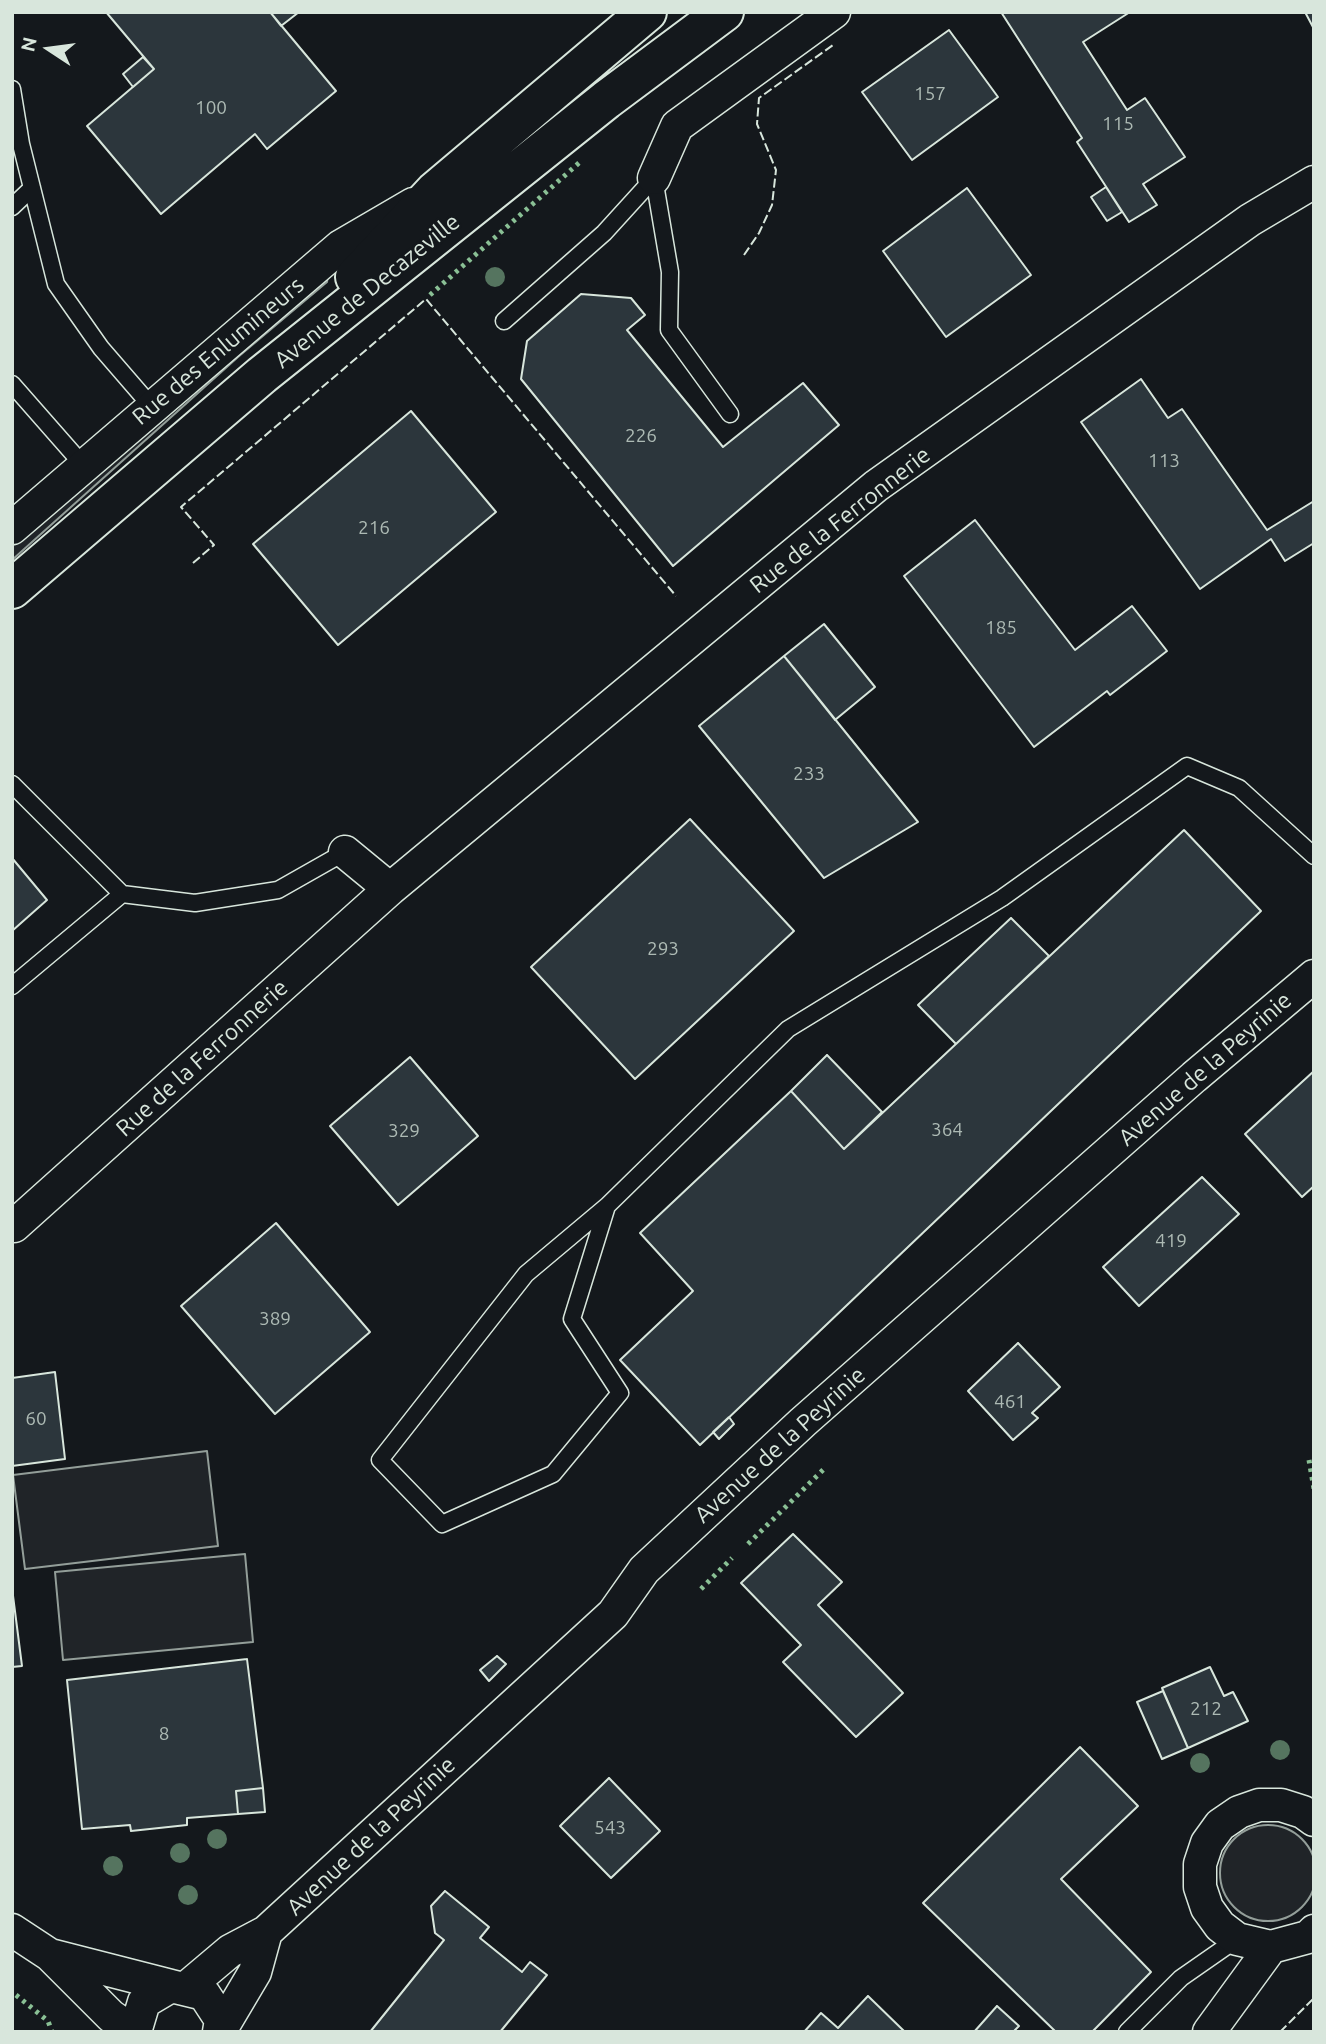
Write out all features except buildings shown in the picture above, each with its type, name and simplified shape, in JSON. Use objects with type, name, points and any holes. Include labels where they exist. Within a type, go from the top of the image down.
[{"type":"main road","name":"Avenue de Decazeville","points":[[262,375],[435,191],[647,12]]},
{"type":"main road","name":"Avenue de Decazeville","points":[[262,375],[606,100],[724,12]]},
{"type":"main road","points":[[12,589],[262,375]]},
{"type":"street","points":[[654,178],[677,127],[834,12]]},
{"type":"street","name":"Rue de la Ferronnerie","points":[[14,1226],[390,889],[876,486],[1250,219],[1314,182]]},
{"type":"street","name":"Rue des Enlumineurs","points":[[12,528],[341,246],[435,191]]},
{"type":"street","points":[[345,852],[390,889]]},
{"type":"street","name":"Avenue de la Peyrinie","points":[[135,2032],[144,2002],[178,1988],[230,1951],[266,1933],[613,1614],[644,1570],[803,1422],[1194,1077],[1314,976]]},
{"type":"street","points":[[1314,1820],[1303,1812],[1281,1805],[1259,1805],[1238,1812],[1220,1825],[1207,1843],[1200,1864],[1200,1887],[1207,1908],[1220,1926],[1237,1939],[1271,1947],[1308,1937],[1314,1931]]},
{"type":"street","points":[[12,1930],[50,1955],[111,2016],[135,2032]]},
{"type":"street","name":"Avenue de la Peyrinie","points":[[220,2031],[255,1972],[266,1933]]},
{"type":"street","points":[[1209,2032],[1271,1947]]},
{"type":"street","points":[[50,1955],[204,1994],[221,2020],[220,2031]]},
{"type":"lane","points":[[12,89],[21,144],[57,284],[101,348],[152,407]]},
{"type":"lane","points":[[504,321],[604,233],[654,178]]},
{"type":"lane","points":[[654,178],[670,272],[668,330],[730,414]]},
{"type":"lane","points":[[12,207],[32,188]]},
{"type":"lane","points":[[13,385],[84,466]]},
{"type":"lane","points":[[607,1206],[572,1319],[620,1393],[553,1474],[442,1524],[380,1460],[526,1274],[607,1206],[789,1029],[1002,898],[1187,766],[1239,788],[1314,856]]},
{"type":"lane","points":[[12,784],[122,894],[195,903],[278,890],[345,852]]},
{"type":"lane","points":[[12,986],[122,894]]},
{"type":"lane","points":[[1127,2032],[1181,1979],[1237,1939]]},
{"type":"shaded area","points":[[328,275],[327,282],[238,357],[12,560],[12,543]]},
{"type":"shaded area","points":[[207,1451],[218,1546],[25,1569],[13,1475]]},
{"type":"shaded area","points":[[245,1554],[253,1642],[63,1660],[55,1572]]},
{"type":"shaded area","points":[[1268,1825],[1286,1829],[1302,1839],[1312,1855],[1316,1873],[1312,1891],[1302,1907],[1286,1917],[1268,1921],[1250,1917],[1234,1907],[1224,1891],[1220,1873],[1224,1855],[1234,1839],[1250,1829]]},
{"type":"hedge","points":[[430,295],[580,162]]},
{"type":"hedge","points":[[1309,1460],[1314,1489]]},
{"type":"hedge","points":[[748,1544],[826,1467]]},
{"type":"hedge","points":[[701,1589],[732,1558]]},
{"type":"hedge","points":[[16,1995],[48,2021],[52,2032]]},
{"type":"fence","points":[[744,255],[759,233],[772,205],[776,170],[757,124],[759,98],[833,45]]},
{"type":"fence","points":[[193,563],[214,545],[181,507],[426,299],[676,596]]},
{"type":"fence","points":[[1280,2032],[1314,1998]]}]
